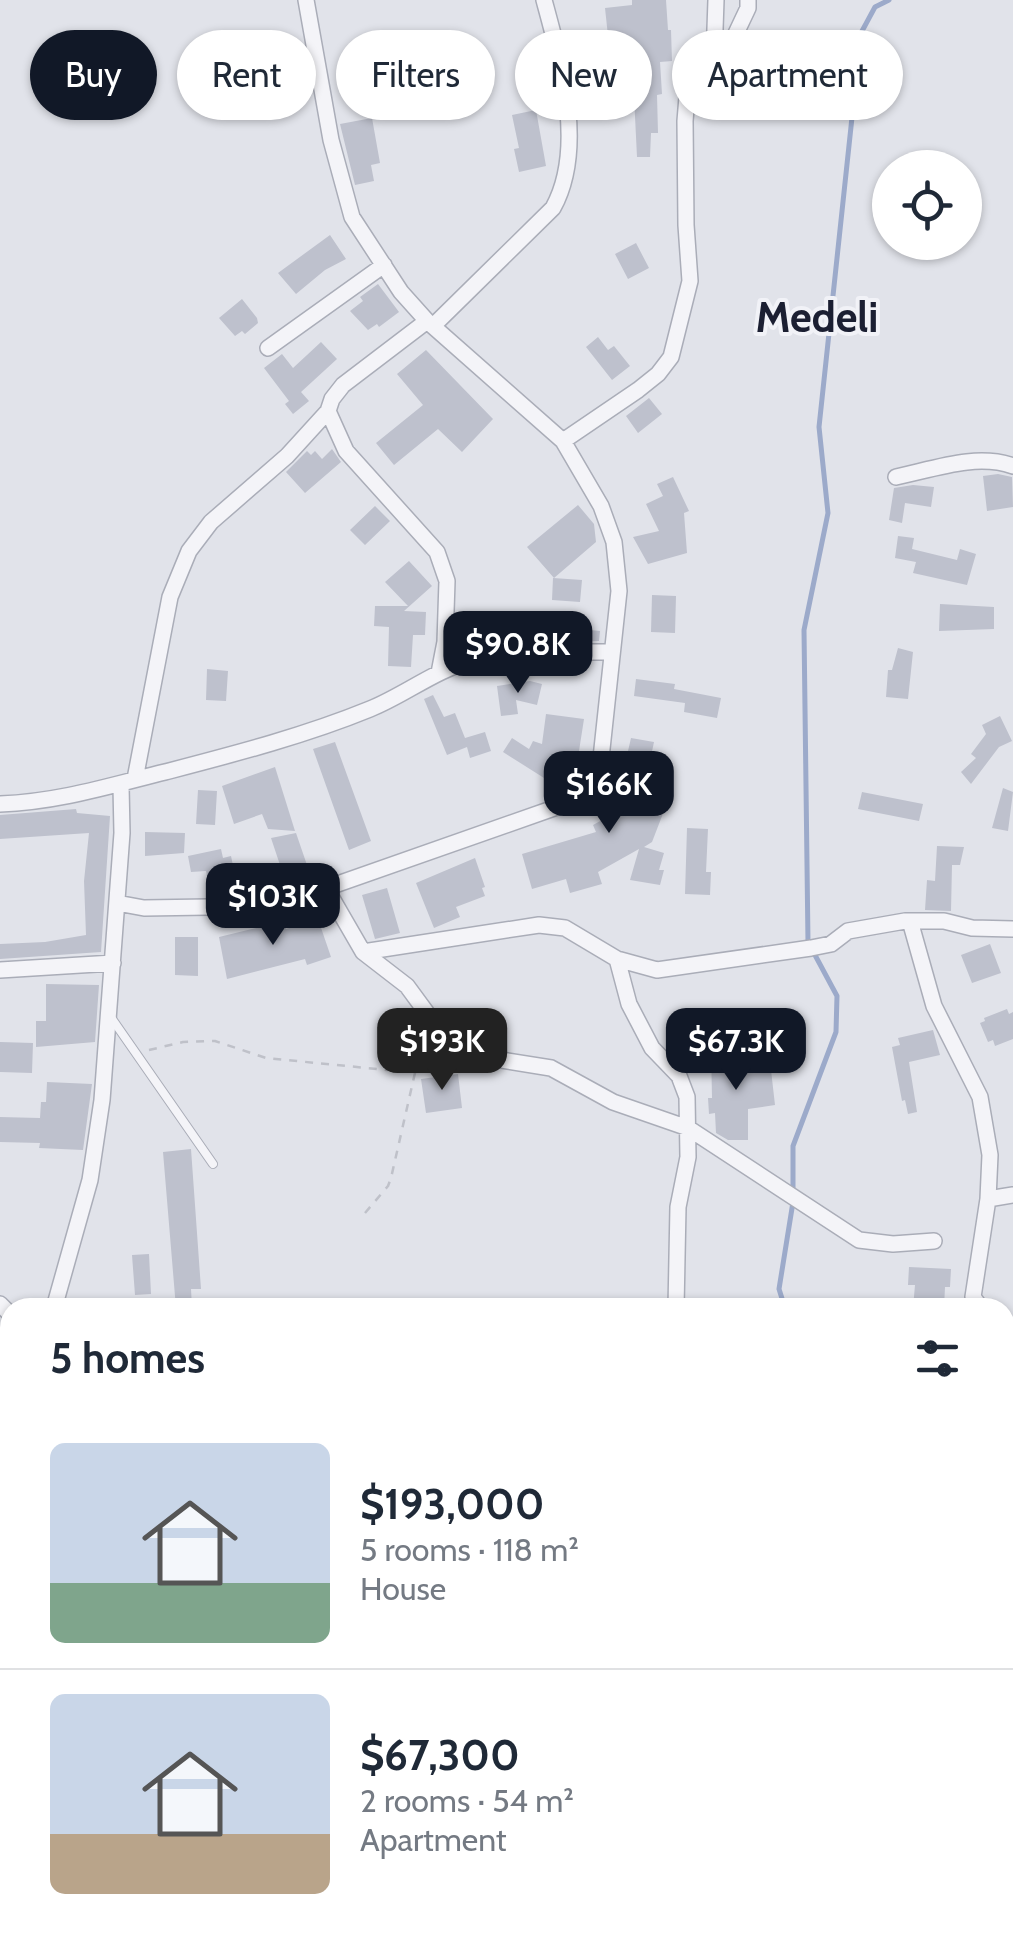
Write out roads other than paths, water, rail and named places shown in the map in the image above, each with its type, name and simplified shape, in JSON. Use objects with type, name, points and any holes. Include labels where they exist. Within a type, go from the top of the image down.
[{"type":"street","points":[[117,903],[144,908],[276,906],[557,806],[580,792],[600,758],[619,591],[614,542],[600,506],[563,442],[430,323],[401,292],[352,218],[331,140],[306,0]]},
{"type":"street","points":[[57,1298],[90,1180],[110,1016],[128,782],[170,597],[189,551],[211,522],[264,477],[328,411],[343,385],[430,323],[553,208],[564,188],[570,154],[565,102],[544,0]]},
{"type":"street","points":[[715,30],[716,0]]},
{"type":"street","points":[[738,30],[748,0]]},
{"type":"street","points":[[563,442],[638,390],[658,374],[670,357],[690,281],[684,120]]},
{"type":"street","points":[[268,348],[384,265]]},
{"type":"street","points":[[328,411],[346,450],[437,552],[447,581],[445,642],[439,673]]},
{"type":"street","points":[[896,477],[973,461],[998,461],[1013,466]]},
{"type":"street","points":[[0,804],[39,802],[276,743],[373,708],[470,661],[510,654],[612,652]]},
{"type":"street","points":[[326,888],[363,952],[407,986],[443,1034],[483,1057],[550,1068],[612,1102],[688,1128],[859,1240],[893,1244],[934,1241]]},
{"type":"street","points":[[363,952],[539,924],[566,928],[617,959],[644,968],[672,970],[713,960],[769,956],[832,944],[848,931],[910,921],[1013,928]]},
{"type":"street","points":[[910,921],[934,1006],[980,1097],[990,1155],[974,1298]]},
{"type":"street","points":[[617,959],[629,1004],[652,1048],[680,1076],[687,1097],[688,1156],[678,1207],[676,1298]]},
{"type":"street","points":[[0,970],[113,963]]},
{"type":"street","points":[[988,1199],[1013,1196]]},
{"type":"lane","points":[[110,1016],[213,1164]]},
{"type":"waterway","points":[[793,1191],[793,1146],[836,1032],[837,996],[808,942],[804,630],[828,513],[819,427],[861,33],[875,7],[889,0]]},
{"type":"waterway","points":[[782,1298],[779,1289],[793,1202]]},
{"type":"district","name":"Medeli","points":[[817,317]]}]
